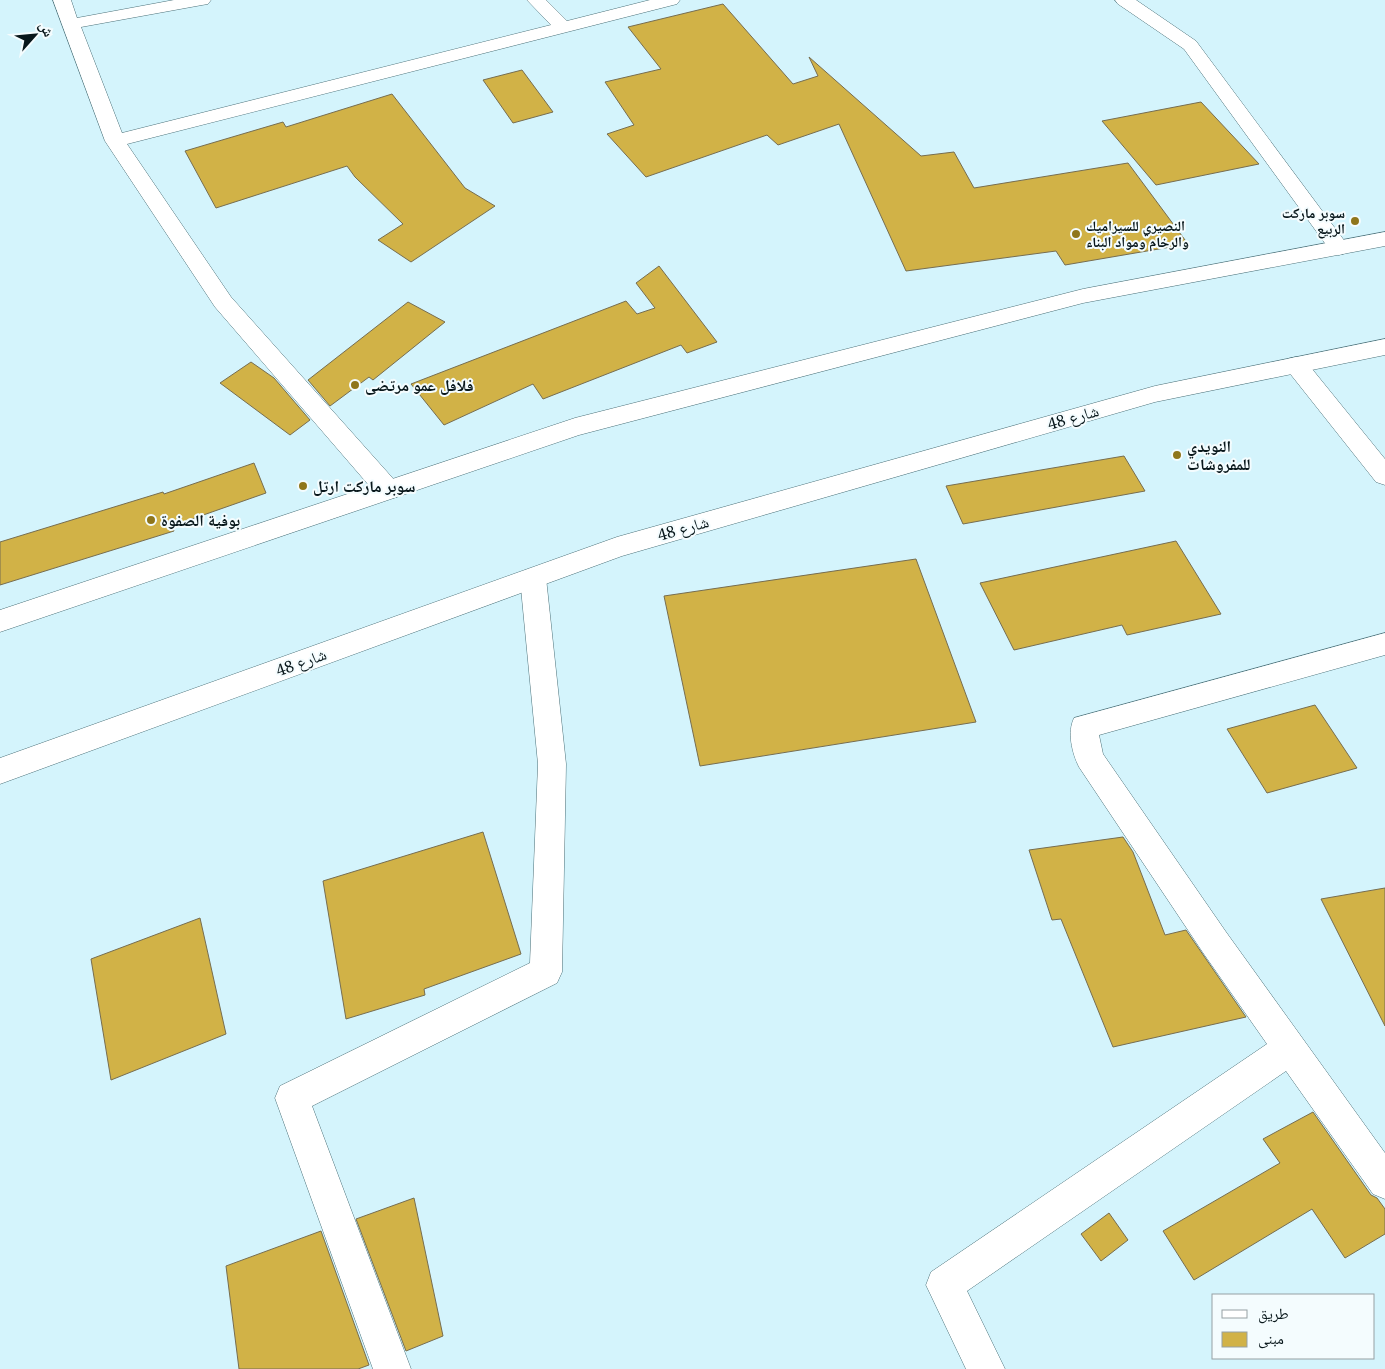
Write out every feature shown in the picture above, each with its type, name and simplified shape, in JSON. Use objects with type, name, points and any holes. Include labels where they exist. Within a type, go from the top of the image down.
[{"type":"street","points":[[62,0],[115,141],[223,302],[388,490]]},
{"type":"street","points":[[71,24],[202,0]]},
{"type":"street","points":[[536,0],[563,27]]},
{"type":"street","points":[[115,141],[671,0]]},
{"type":"street","points":[[1124,0],[1190,45],[1339,248]]},
{"type":"street","points":[[0,621],[575,427],[1074,298],[1385,239]]},
{"type":"street","name":"شارع 48","points":[[0,771],[618,547],[1155,394],[1385,347]]},
{"type":"street","points":[[1296,365],[1385,476]]},
{"type":"street","points":[[392,1369],[292,1098],[546,972],[552,764],[533,578]]},
{"type":"street","points":[[1385,644],[1084,727],[1089,758],[1385,1182]]},
{"type":"street","points":[[986,1369],[944,1286],[1290,1048]]},
{"type":"building","points":[[723,4],[793,84],[818,76],[809,57],[921,156],[954,152],[974,188],[1128,163],[1188,244],[1065,265],[1056,251],[906,271],[839,124],[778,145],[767,135],[646,177],[607,134],[634,125],[605,82],[661,69],[628,27]]},
{"type":"building","points":[[522,70],[553,112],[513,123],[483,80]]},
{"type":"building","points":[[392,94],[465,188],[495,206],[411,262],[378,240],[403,224],[355,177],[347,166],[216,208],[185,151],[283,122],[286,127]]},
{"type":"building","points":[[1201,102],[1259,164],[1156,185],[1102,121]]},
{"type":"building","points":[[659,266],[717,342],[687,353],[681,345],[543,399],[533,384],[444,425],[411,384],[626,301],[637,314],[655,308],[636,283]]},
{"type":"building","points":[[408,302],[445,322],[373,380],[369,377],[330,406],[308,380]]},
{"type":"building","points":[[251,362],[274,378],[310,420],[290,435],[220,383]]},
{"type":"building","points":[[1124,456],[1145,491],[963,524],[946,486]]},
{"type":"building","points":[[254,463],[266,493],[172,526],[174,531],[0,585],[0,542],[163,492],[164,494]]},
{"type":"building","points":[[1176,541],[1221,614],[1127,635],[1122,625],[1014,650],[980,583]]},
{"type":"building","points":[[916,559],[976,722],[700,766],[664,596]]},
{"type":"building","points":[[1315,705],[1357,768],[1267,793],[1227,729]]},
{"type":"building","points":[[483,832],[521,954],[424,989],[425,995],[346,1019],[323,881]]},
{"type":"building","points":[[1123,837],[1133,852],[1165,935],[1186,930],[1246,1017],[1113,1047],[1061,919],[1052,920],[1029,850]]},
{"type":"building","points":[[1385,888],[1385,1026],[1321,899]]},
{"type":"building","points":[[200,918],[226,1034],[111,1080],[91,959]]},
{"type":"building","points":[[1313,1112],[1371,1195],[1377,1198],[1385,1209],[1385,1234],[1345,1258],[1312,1209],[1194,1280],[1163,1231],[1280,1163],[1263,1139]]},
{"type":"building","points":[[414,1198],[443,1336],[406,1351],[356,1219]]},
{"type":"building","points":[[1109,1213],[1128,1240],[1101,1261],[1081,1234]]},
{"type":"building","points":[[321,1231],[369,1365],[358,1369],[239,1369],[226,1266]]},
{"type":"place","name":"سوبر ماركت الربيع","points":[[1355,221]]},
{"type":"place","name":"النصيري للسيراميك والرخام ومواد البناء","points":[[1076,234]]},
{"type":"place","name":"فلافل عمو مرتضى","points":[[355,385]]},
{"type":"place","name":"النويدي للمفروشات","points":[[1177,455]]},
{"type":"place","name":"سوبر ماركت ارتل","points":[[303,486]]},
{"type":"place","name":"بوفية الصفوة","points":[[151,520]]}]
